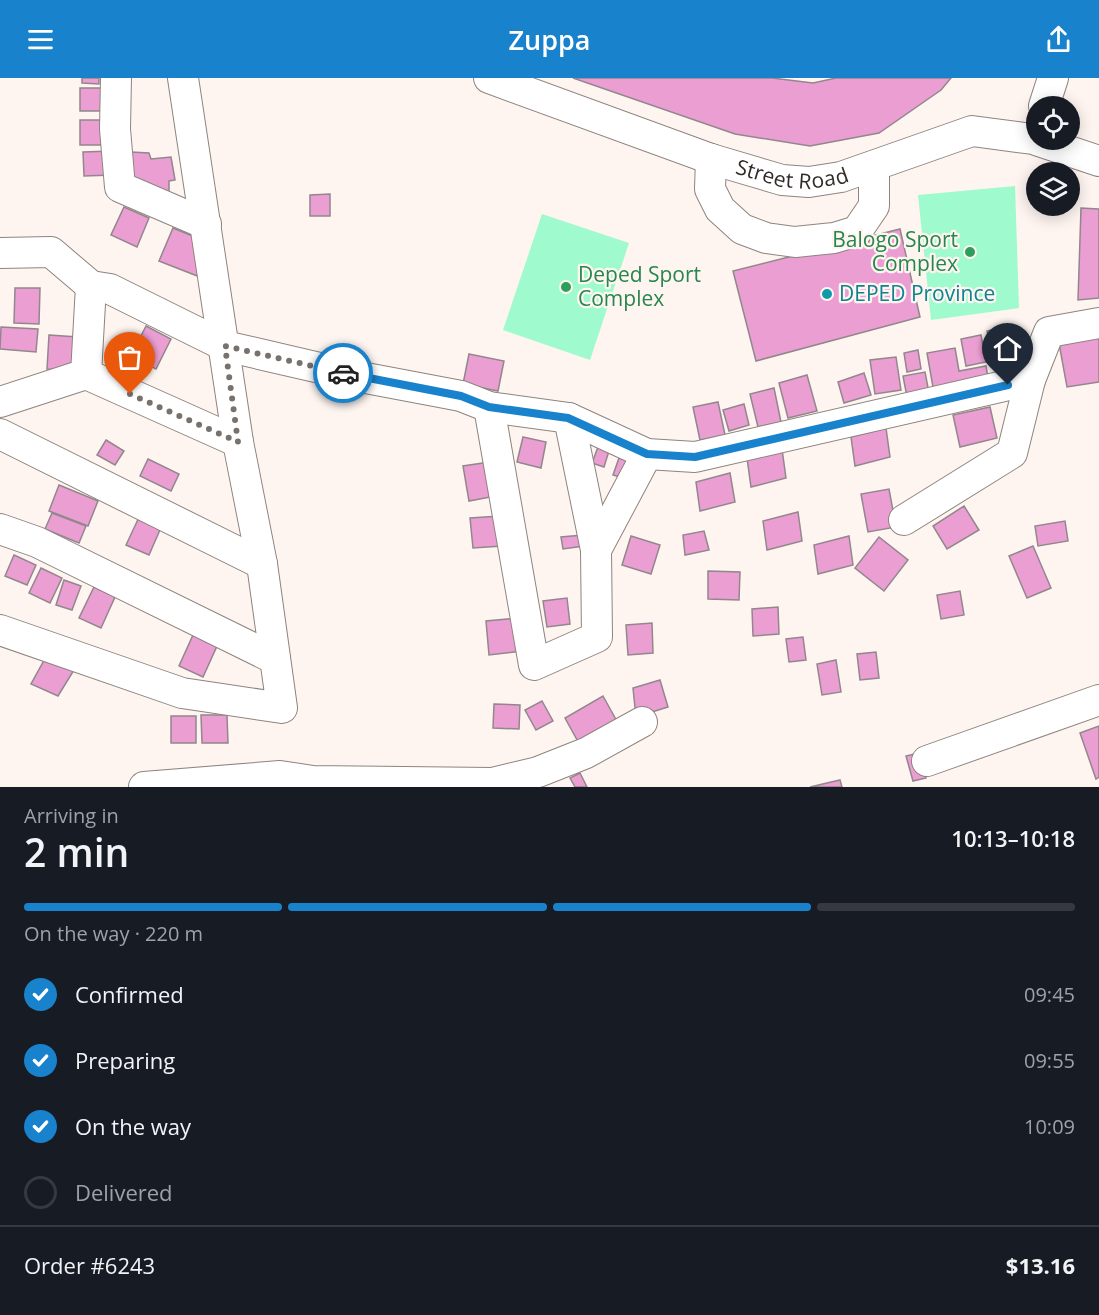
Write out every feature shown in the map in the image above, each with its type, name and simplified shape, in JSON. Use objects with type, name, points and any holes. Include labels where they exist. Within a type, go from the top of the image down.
[{"type":"street","points":[[116,78],[116,129],[120,187],[206,224]]},
{"type":"street","points":[[0,630],[182,693],[282,708],[262,564],[238,442],[183,78]]},
{"type":"street","name":"Street Road","points":[[489,78],[711,159],[782,180],[809,182],[841,177],[972,131],[1026,134]]},
{"type":"street","points":[[1047,96],[1053,78]]},
{"type":"street","name":"Street Road","points":[[1073,150],[1099,161]]},
{"type":"street","points":[[711,159],[710,189],[720,208],[741,229],[766,238],[795,242],[834,238],[857,231],[874,206],[874,166]]},
{"type":"street","points":[[0,253],[51,252],[91,286],[110,289],[225,346],[350,375],[461,396],[489,407],[568,418],[647,454],[695,457],[1030,380]]},
{"type":"street","points":[[86,375],[91,286]]},
{"type":"street","points":[[904,520],[1012,453],[1030,380],[1049,332],[1099,323]]},
{"type":"street","points":[[0,402],[86,375],[238,442]]},
{"type":"street","points":[[489,407],[534,665],[597,638],[596,550],[568,418]]},
{"type":"street","points":[[0,434],[262,564]]},
{"type":"street","points":[[596,550],[647,454]]},
{"type":"street","points":[[0,529],[37,542],[275,659]]},
{"type":"street","points":[[927,761],[1099,700]]},
{"type":"street","points":[[144,787],[280,776],[352,784],[492,783],[538,772],[586,753],[642,722]]},
{"type":"green space","name":"Balogo Sport Complex","points":[[1015,186],[1019,308],[931,320],[918,195]]},
{"type":"green space","name":"Deped Sport Complex","points":[[542,214],[629,243],[590,360],[503,330]]},
{"type":"building","points":[[82,78],[99,78],[99,84],[82,83]]},
{"type":"building","points":[[573,78],[772,78],[813,83],[836,78],[951,78],[941,90],[879,133],[810,146],[735,134]]},
{"type":"building","points":[[80,88],[112,88],[112,111],[80,111]]},
{"type":"building","points":[[80,120],[105,120],[106,145],[80,145]]},
{"type":"building","points":[[111,151],[113,175],[84,176],[83,152]]},
{"type":"building","points":[[131,152],[149,153],[151,159],[171,157],[175,180],[169,181],[169,196],[131,187]]},
{"type":"building","points":[[330,194],[330,216],[310,216],[310,195]]},
{"type":"building","points":[[124,207],[149,218],[137,247],[111,235]]},
{"type":"building","points":[[1081,208],[1099,209],[1099,298],[1078,300]]},
{"type":"building","points":[[173,228],[200,239],[205,279],[159,261]]},
{"type":"building","name":"DEPED Province","points":[[900,229],[920,317],[756,361],[733,271]]},
{"type":"building","points":[[15,288],[40,288],[39,324],[14,323]]},
{"type":"building","points":[[146,326],[171,339],[156,369],[131,356]]},
{"type":"building","points":[[1009,326],[1015,350],[992,355],[987,331]]},
{"type":"building","points":[[1,327],[38,329],[36,352],[0,349]]},
{"type":"building","points":[[1099,330],[1099,382],[1067,387],[1058,338]]},
{"type":"building","points":[[49,335],[78,337],[76,370],[47,369]]},
{"type":"building","points":[[981,335],[986,362],[966,366],[961,339]]},
{"type":"building","points":[[955,348],[959,371],[986,366],[989,383],[934,393],[927,353]]},
{"type":"building","points":[[918,350],[921,369],[907,372],[904,353]]},
{"type":"building","points":[[469,354],[504,361],[498,391],[463,384]]},
{"type":"building","points":[[896,357],[901,390],[875,394],[870,360]]},
{"type":"building","points":[[925,372],[929,393],[907,397],[903,376]]},
{"type":"building","points":[[864,373],[871,395],[844,403],[838,382]]},
{"type":"building","points":[[807,375],[817,411],[788,418],[779,383]]},
{"type":"building","points":[[774,388],[781,422],[758,427],[750,394]]},
{"type":"building","points":[[718,402],[725,435],[700,440],[693,407]]},
{"type":"building","points":[[744,404],[749,425],[729,431],[723,410]]},
{"type":"building","points":[[990,407],[997,438],[960,447],[953,415]]},
{"type":"building","points":[[886,428],[890,457],[855,466],[851,437]]},
{"type":"building","points":[[523,437],[546,442],[541,468],[517,462]]},
{"type":"building","points":[[106,440],[124,451],[115,465],[97,455]]},
{"type":"building","points":[[598,447],[609,451],[604,467],[592,463]]},
{"type":"building","points":[[782,449],[786,478],[751,487],[747,458]]},
{"type":"building","points":[[619,458],[632,462],[627,479],[613,475]]},
{"type":"building","points":[[148,459],[179,474],[171,491],[140,476]]},
{"type":"building","points":[[496,461],[501,495],[469,501],[463,466]]},
{"type":"building","points":[[730,473],[735,502],[700,511],[696,482]]},
{"type":"building","points":[[59,485],[98,501],[88,526],[49,511]]},
{"type":"building","points":[[889,489],[896,527],[868,532],[861,494]]},
{"type":"building","points":[[964,506],[979,530],[947,549],[933,526]]},
{"type":"building","points":[[798,512],[802,541],[767,550],[763,521]]},
{"type":"building","points":[[52,513],[86,526],[79,543],[45,529]]},
{"type":"building","points":[[141,513],[163,523],[149,555],[126,545]]},
{"type":"building","points":[[500,516],[502,546],[473,548],[470,518]]},
{"type":"building","points":[[1065,521],[1068,541],[1038,546],[1035,526]]},
{"type":"building","points":[[704,531],[709,550],[685,555],[683,535]]},
{"type":"building","points":[[583,535],[584,546],[563,549],[561,537]]},
{"type":"building","points":[[631,536],[660,545],[651,574],[622,565]]},
{"type":"building","points":[[849,536],[853,565],[818,574],[814,545]]},
{"type":"building","points":[[879,537],[908,560],[884,591],[855,568]]},
{"type":"building","points":[[1033,546],[1051,588],[1027,598],[1009,556]]},
{"type":"building","points":[[14,555],[36,565],[27,585],[5,576]]},
{"type":"building","points":[[41,568],[62,578],[50,603],[29,593]]},
{"type":"building","points":[[708,571],[740,572],[739,600],[708,599]]},
{"type":"building","points":[[64,580],[81,586],[72,610],[56,605]]},
{"type":"building","points":[[94,587],[115,597],[101,628],[79,618]]},
{"type":"building","points":[[960,591],[964,615],[941,619],[937,595]]},
{"type":"building","points":[[567,598],[570,624],[547,627],[543,601]]},
{"type":"building","points":[[778,607],[779,634],[753,636],[752,609]]},
{"type":"building","points":[[519,618],[522,651],[489,655],[486,621]]},
{"type":"building","points":[[652,623],[653,653],[628,655],[626,625]]},
{"type":"building","points":[[193,635],[217,646],[203,677],[179,666]]},
{"type":"building","points":[[803,637],[806,660],[789,662],[786,639]]},
{"type":"building","points":[[876,652],[879,678],[860,680],[857,654]]},
{"type":"building","points":[[47,655],[74,670],[58,696],[31,684]]},
{"type":"building","points":[[836,660],[841,692],[822,695],[817,664]]},
{"type":"building","points":[[660,680],[668,707],[636,717],[633,688]]},
{"type":"building","points":[[603,696],[619,725],[581,747],[565,718]]},
{"type":"building","points":[[542,701],[553,721],[536,730],[525,710]]},
{"type":"building","points":[[494,704],[520,705],[519,729],[493,728]]},
{"type":"building","points":[[201,715],[227,715],[228,743],[202,743]]},
{"type":"building","points":[[171,716],[196,716],[196,743],[171,743]]},
{"type":"building","points":[[1099,726],[1099,777],[1096,779],[1080,733]]},
{"type":"building","points":[[919,753],[926,778],[913,781],[906,756]]},
{"type":"building","points":[[580,773],[587,787],[575,787],[570,778]]},
{"type":"building","points":[[840,780],[842,787],[810,787]]},
{"type":"way so far","points":[[130,394],[238,442],[225,346],[343,373]]},
{"type":"place","name":"Balogo Sport Complex","points":[[970,252]]},
{"type":"place","name":"Deped Sport Complex","points":[[566,287]]},
{"type":"place","name":"DEPED Province","points":[[827,294]]},
{"type":"route","points":[[343,373],[461,396],[489,407],[568,418],[647,454],[695,457],[1008,385]]}]
